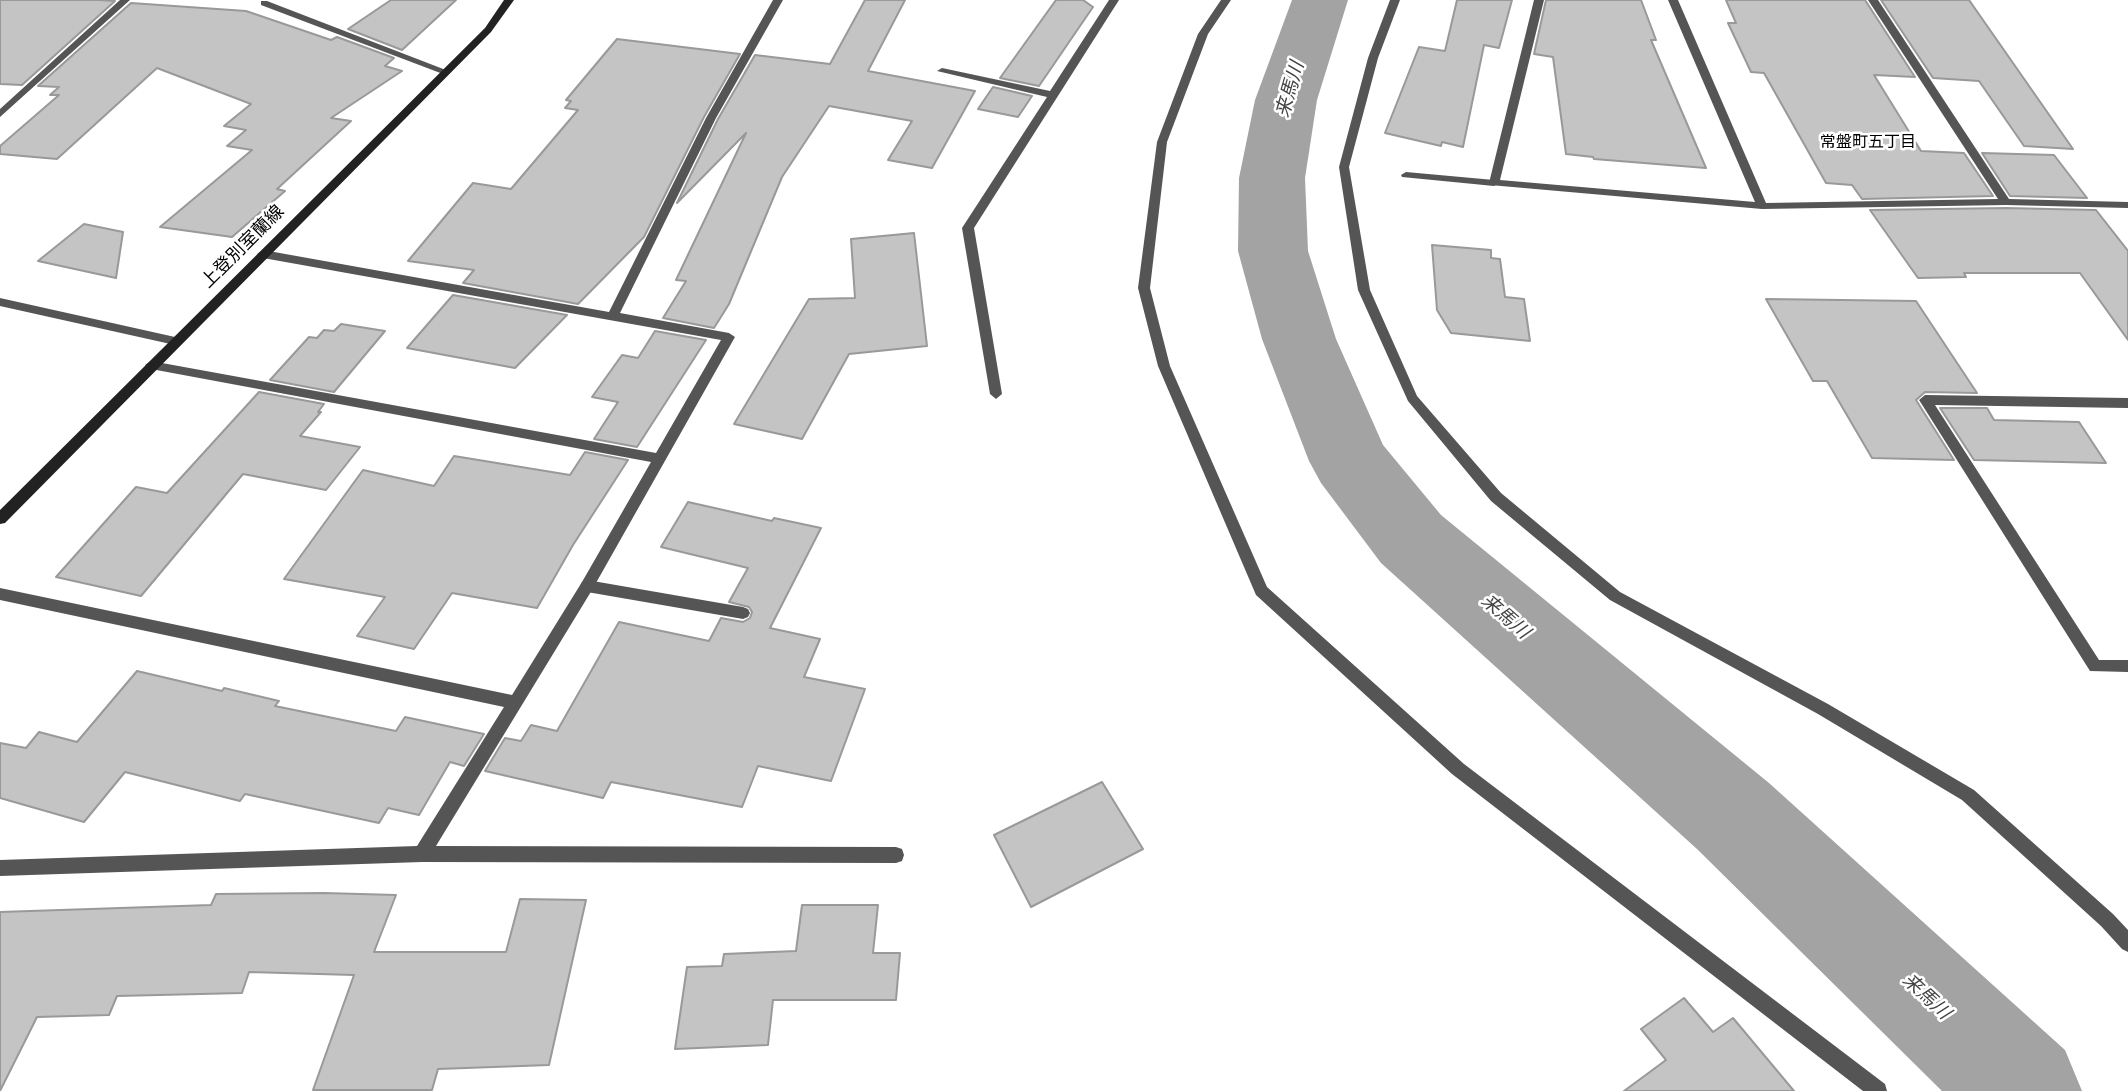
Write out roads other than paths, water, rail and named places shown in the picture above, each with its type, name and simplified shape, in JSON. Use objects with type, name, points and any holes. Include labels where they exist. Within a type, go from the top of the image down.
[{"type":"main road","name":"上登別室蘭線","points":[[0,519],[488,30],[509,0]]},
{"type":"street","points":[[0,114],[125,0]]},
{"type":"street","points":[[613,315],[711,118],[778,0]]},
{"type":"street","points":[[996,394],[968,228],[1114,0]]},
{"type":"street","points":[[1226,0],[1203,34],[1162,142],[1144,288],[1164,366],[1261,591],[1458,769],[1878,1091]]},
{"type":"street","points":[[1395,0],[1373,58],[1344,167],[1364,289],[1412,398],[1496,497],[1615,596],[1823,709],[1969,795],[2128,943]]},
{"type":"street","points":[[1494,183],[1539,0]]},
{"type":"street","points":[[1673,0],[1762,206]]},
{"type":"street","points":[[1873,0],[2006,202]]},
{"type":"street","points":[[264,3],[446,72]]},
{"type":"street","points":[[942,71],[1053,95]]},
{"type":"street","points":[[1406,175],[1762,206],[2006,202],[2128,205]]},
{"type":"street","points":[[263,254],[729,337],[587,586],[422,854]]},
{"type":"street","points":[[0,302],[175,341]]},
{"type":"street","points":[[151,365],[659,459]]},
{"type":"street","points":[[2128,403],[1925,400],[2095,666],[2128,666]]},
{"type":"street","points":[[587,586],[743,613]]},
{"type":"street","points":[[0,594],[514,702]]},
{"type":"street","points":[[0,868],[422,854],[896,855]]},
{"type":"waterway","name":"来馬川","points":[[1320,0],[1286,100],[1272,178],[1273,251],[1299,339],[1350,461],[1411,539],[1733,816],[2024,1091]]},
{"type":"district","name":"常盤町五丁目","points":[[1868,144]]}]
